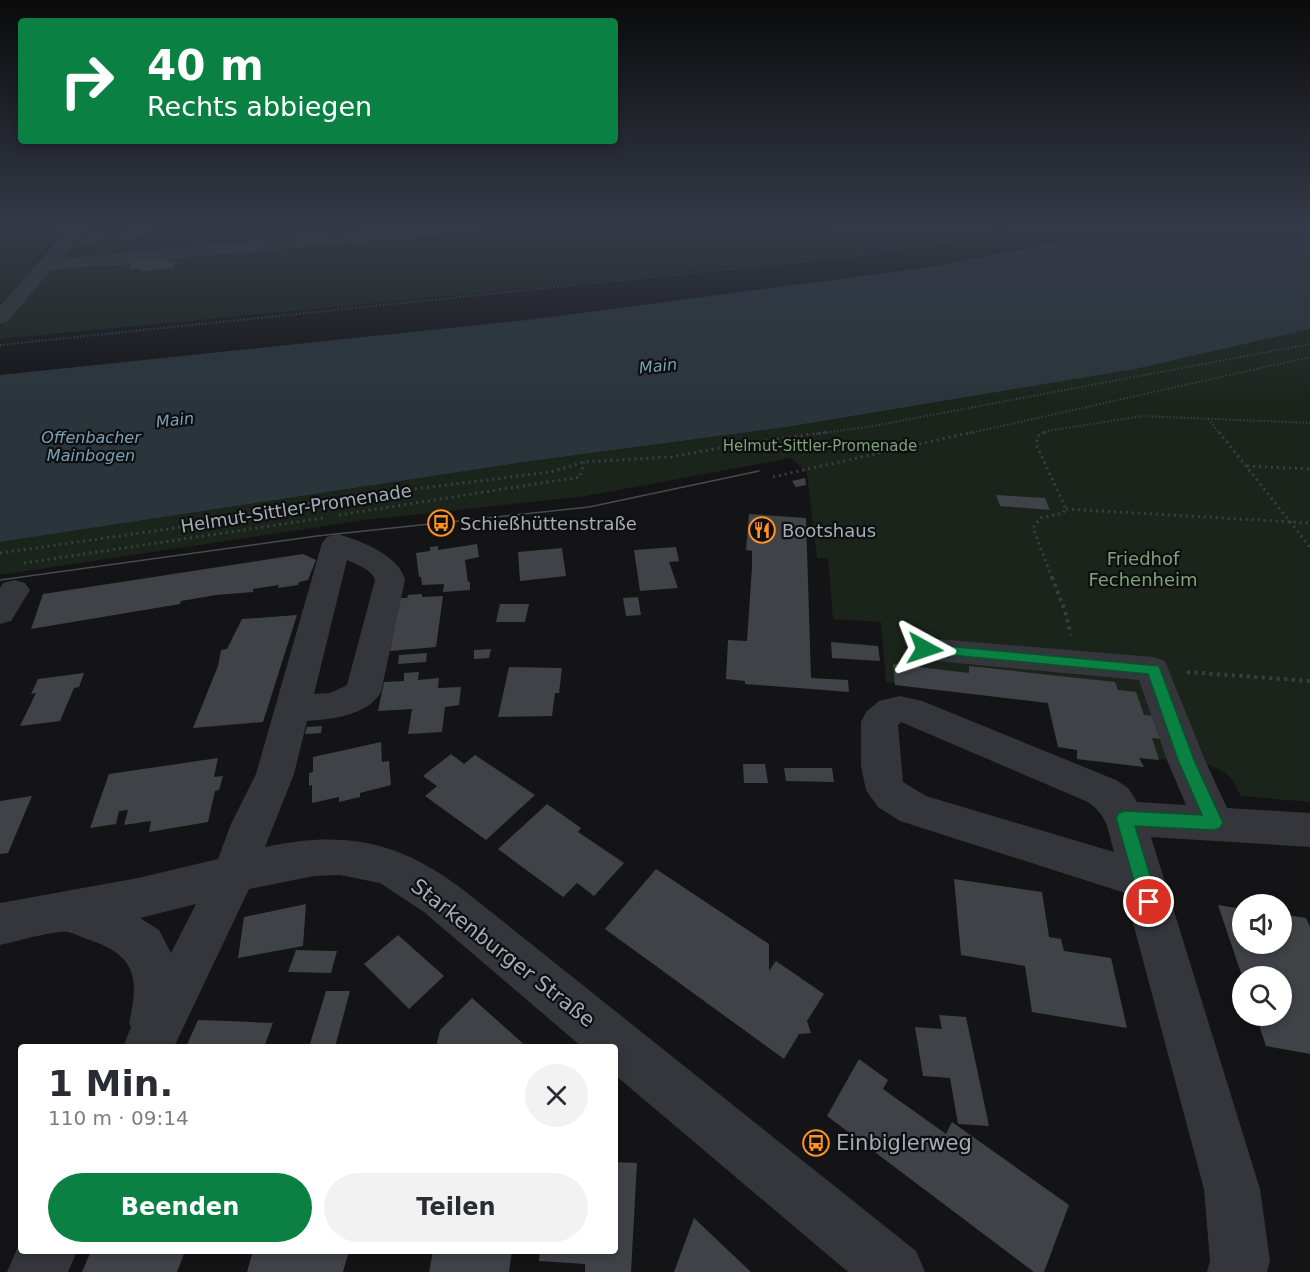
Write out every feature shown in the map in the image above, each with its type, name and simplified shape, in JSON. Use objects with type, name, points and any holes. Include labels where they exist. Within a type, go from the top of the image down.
[{"type":"street","points":[[0,318],[28,285]]},
{"type":"street","points":[[150,1044],[235,873],[252,824],[274,774],[337,543],[379,564],[388,571],[390,580],[363,692],[336,705],[292,711]]},
{"type":"street","points":[[925,649],[1154,669],[1186,760],[1214,823]]},
{"type":"street","points":[[1143,880],[914,809],[895,799],[886,789],[882,776],[879,722],[886,713],[894,709],[909,710],[1102,791],[1114,799],[1125,818],[1143,880],[1232,1189],[1240,1261],[1237,1272]]},
{"type":"street","points":[[1125,818],[1310,830]]},
{"type":"street","name":"Starkenburger Straße","points":[[0,924],[184,888],[269,863],[297,859],[351,858],[393,869],[425,888],[616,1044]]},
{"type":"street","points":[[67,911],[116,928],[143,945],[155,971],[160,994],[149,1044]]},
{"type":"street","name":"Starkenburger Straße","points":[[618,1046],[895,1272]]},
{"type":"street","points":[[37,1272],[46,1254]]},
{"type":"path","points":[[0,345],[576,285]]},
{"type":"path","points":[[0,553],[175,528],[321,501],[550,472],[584,462],[671,457],[741,444],[873,426],[1310,344]]},
{"type":"path","points":[[773,477],[1310,357]]},
{"type":"path","points":[[1066,509],[1038,451],[1036,439],[1042,433],[1134,416],[1309,424]]},
{"type":"path","points":[[1208,419],[1310,547]]},
{"type":"path","name":"Helmut-Sittler-Promenade","points":[[13,589],[580,477],[584,462]]},
{"type":"path","points":[[1246,466],[1310,469]]},
{"type":"path","points":[[1077,661],[1065,611],[1033,528],[1040,518],[1063,513],[1066,509],[1310,523]]},
{"type":"path","points":[[1154,669],[1310,681]]},
{"type":"green space","points":[[0,285],[22,285],[0,308]]},
{"type":"green space","points":[[36,285],[557,285],[0,339],[0,326]]},
{"type":"green space","name":"Friedhof Fechenheim","points":[[1310,329],[1310,802],[1241,796],[1232,779],[1223,771],[1201,763],[1140,758],[1144,767],[1077,759],[1077,750],[1058,747],[1047,703],[886,682],[881,622],[833,619],[828,558],[817,558],[807,473],[791,458],[586,496],[365,520],[0,575],[0,542],[524,462],[786,427],[1136,369]]},
{"type":"water","name":"Offenbacher Mainbogen","points":[[791,285],[1310,285],[1310,329],[1136,369],[786,427],[524,462],[0,542],[0,375],[536,319]]},
{"type":"building","points":[[805,478],[806,485],[796,487],[792,481]]},
{"type":"building","points":[[996,495],[1045,498],[1050,510],[1000,506]]},
{"type":"building","points":[[749,514],[806,518],[811,678],[848,680],[849,692],[745,684],[745,681],[726,679],[728,640],[747,641],[752,567],[752,551],[746,550]]},
{"type":"building","points":[[477,544],[479,557],[465,560],[470,590],[443,592],[444,584],[422,585],[416,553],[430,551],[430,547],[438,546],[438,550]]},
{"type":"building","points":[[676,547],[679,561],[669,562],[678,588],[640,591],[634,550]]},
{"type":"building","points":[[562,548],[566,576],[520,581],[518,552]]},
{"type":"building","points":[[303,554],[316,560],[308,580],[299,582],[298,585],[278,588],[279,585],[253,589],[253,592],[216,595],[181,601],[180,604],[31,629],[43,594]]},
{"type":"building","points":[[422,594],[422,597],[443,596],[436,647],[390,651],[399,598]]},
{"type":"building","points":[[638,597],[641,615],[626,616],[623,598]]},
{"type":"building","points":[[500,604],[529,604],[525,622],[496,622]]},
{"type":"building","points":[[297,615],[263,722],[193,728],[218,666],[221,650],[227,649],[242,619]]},
{"type":"building","points":[[831,642],[878,646],[880,661],[832,658]]},
{"type":"building","points":[[491,649],[489,658],[474,659],[474,650]]},
{"type":"building","points":[[427,653],[426,662],[398,664],[399,655]]},
{"type":"building","points":[[893,664],[969,673],[969,666],[1115,682],[1118,690],[1136,692],[1144,715],[1153,716],[1161,739],[1152,738],[1159,760],[1139,758],[1144,767],[1077,759],[1077,750],[1058,747],[1048,703],[895,685]]},
{"type":"building","points":[[509,667],[562,668],[559,693],[555,693],[552,716],[498,717]]},
{"type":"building","points":[[419,672],[418,680],[439,678],[438,688],[461,687],[459,705],[445,707],[442,732],[408,734],[412,709],[378,711],[384,682],[404,681],[404,673]]},
{"type":"building","points":[[84,673],[79,687],[74,688],[60,721],[20,726],[36,693],[31,694],[38,679]]},
{"type":"building","points":[[322,726],[321,733],[305,734],[307,727]]},
{"type":"building","points":[[381,742],[382,762],[389,761],[391,785],[360,793],[360,797],[339,802],[339,797],[312,803],[309,773],[313,772],[313,757]]},
{"type":"building","points":[[451,754],[464,764],[475,755],[535,795],[486,840],[425,796],[437,786],[423,776]]},
{"type":"building","points":[[218,758],[214,777],[223,776],[219,790],[215,791],[208,822],[149,832],[151,821],[124,825],[128,810],[119,811],[116,824],[90,828],[109,774]]},
{"type":"building","points":[[743,764],[765,764],[768,783],[744,783]]},
{"type":"building","points":[[784,768],[832,768],[834,782],[786,781]]},
{"type":"building","points":[[32,796],[8,853],[0,854],[0,801]]},
{"type":"building","points":[[547,804],[581,828],[578,832],[624,863],[594,896],[577,883],[563,897],[498,849]]},
{"type":"building","points":[[656,869],[769,944],[769,971],[776,961],[824,994],[807,1021],[811,1033],[799,1034],[784,1059],[605,929]]},
{"type":"building","points":[[954,879],[1042,892],[1049,937],[1061,939],[1064,951],[1111,958],[1127,1028],[1032,1012],[1025,966],[961,955]]},
{"type":"building","points":[[306,904],[303,946],[238,958],[244,917]]},
{"type":"building","points":[[1218,905],[1232,907],[1232,946]]},
{"type":"building","points":[[1292,916],[1306,918],[1310,927],[1310,1054],[1266,1046],[1259,1026],[1292,1026],[1292,966],[1239,966],[1235,954],[1292,954]]},
{"type":"building","points":[[398,935],[444,976],[409,1009],[364,964]]},
{"type":"building","points":[[296,950],[337,951],[331,973],[288,972]]},
{"type":"building","points":[[326,991],[350,991],[336,1044],[310,1044]]},
{"type":"building","points":[[472,998],[524,1044],[437,1044],[440,1030]]},
{"type":"building","points":[[939,1015],[966,1017],[989,1126],[958,1124],[950,1078],[923,1076],[915,1027],[942,1029]]},
{"type":"building","points":[[198,1020],[273,1023],[265,1044],[187,1044]]},
{"type":"building","points":[[859,1059],[888,1080],[883,1089],[946,1134],[952,1122],[1069,1205],[1044,1272],[1034,1272],[827,1116]]},
{"type":"building","points":[[618,1162],[637,1163],[631,1272],[585,1272],[585,1264],[539,1261],[540,1254],[618,1254]]},
{"type":"building","points":[[694,1218],[751,1272],[674,1272]]},
{"type":"building","points":[[90,1254],[184,1254],[177,1272],[82,1272]]},
{"type":"building","points":[[252,1254],[348,1254],[343,1272],[247,1272]]},
{"type":"building","points":[[432,1254],[512,1254],[509,1272],[429,1272]]},
{"type":"tram line","points":[[0,580],[317,536],[589,507],[759,471]]},
{"type":"place","name":"Schießhüttenstraße","points":[[441,523]]},
{"type":"place","name":"Bootshaus","points":[[762,530]]},
{"type":"place","name":"Einbiglerweg","points":[[816,1143]]},
{"type":"route","points":[[925,649],[1154,669],[1186,760],[1214,823],[1125,818],[1149,902]]},
{"type":"water label","name":"Main","points":[[658,366]]},
{"type":"water label","name":"Main","points":[[175,420]]}]
